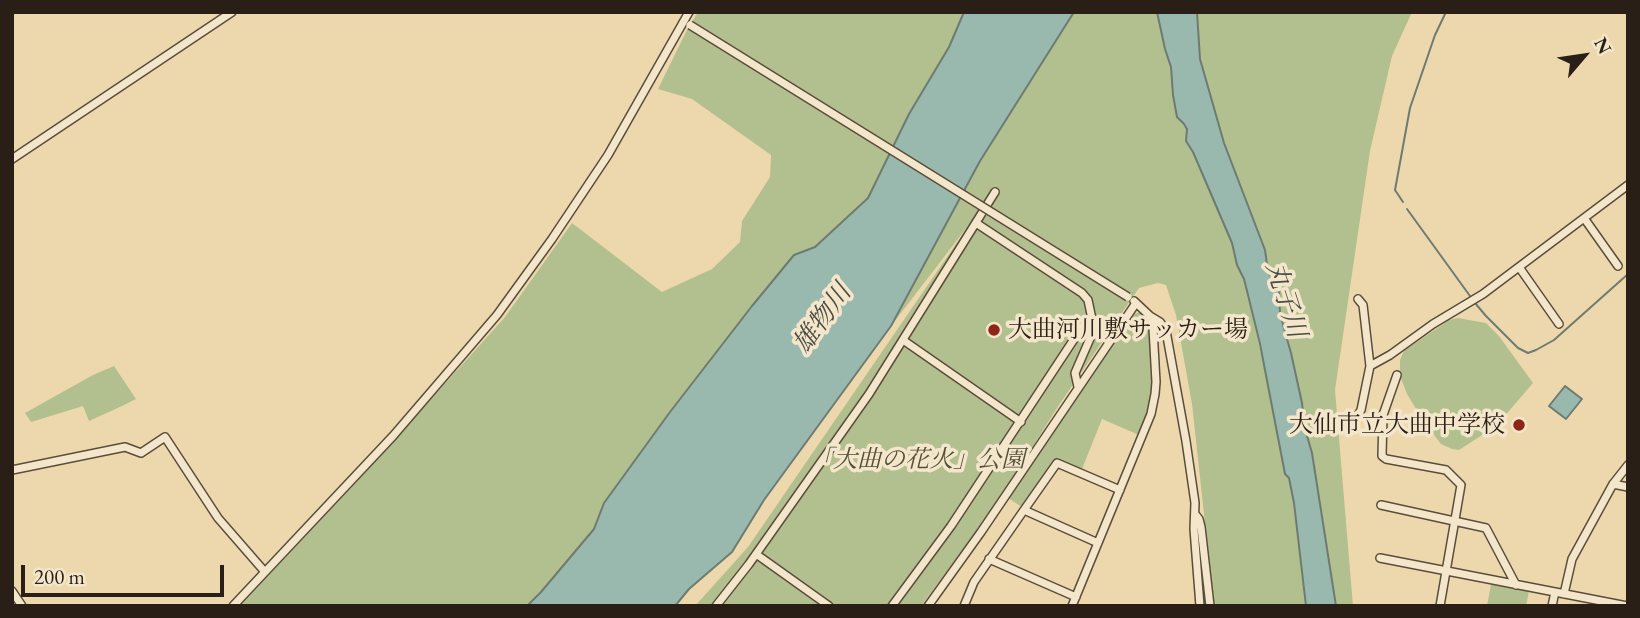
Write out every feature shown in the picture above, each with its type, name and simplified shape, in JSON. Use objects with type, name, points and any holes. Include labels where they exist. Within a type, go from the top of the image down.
[{"type":"street","points":[[12,159],[232,12]]},
{"type":"street","points":[[233,606],[393,436],[497,315],[608,155],[687,24],[689,12]]},
{"type":"street","points":[[687,24],[1128,297],[1160,322],[1166,331],[1195,503],[1194,529],[1200,606]]},
{"type":"street","points":[[1370,366],[1483,293],[1628,185]]},
{"type":"street","points":[[716,606],[855,415],[995,192]]},
{"type":"street","points":[[1584,218],[1618,266]]},
{"type":"street","points":[[976,223],[1082,293],[1088,300],[1093,324],[1092,334],[1075,373],[1078,387]]},
{"type":"street","points":[[1519,267],[1559,324]]},
{"type":"street","points":[[1357,415],[1361,410],[1370,366],[1363,306],[1358,299]]},
{"type":"street","points":[[928,606],[1136,303]]},
{"type":"street","points":[[1072,606],[1151,414],[1156,382],[1150,316]]},
{"type":"street","points":[[892,606],[951,526],[1091,317]]},
{"type":"street","points":[[903,340],[1021,422]]},
{"type":"street","points":[[1397,375],[1382,415],[1382,456],[1446,470],[1461,485],[1440,606]]},
{"type":"street","points":[[12,470],[125,447],[141,453],[165,438],[218,518],[265,572]]},
{"type":"street","points":[[964,606],[974,582],[1057,463],[1120,490]]},
{"type":"street","points":[[1564,594],[1572,559],[1613,484],[1628,465]]},
{"type":"street","points":[[1613,484],[1628,487]]},
{"type":"street","points":[[1381,505],[1486,528],[1516,585]]},
{"type":"street","points":[[1024,510],[1098,543]]},
{"type":"street","points":[[1195,513],[1201,527],[1210,606]]},
{"type":"street","points":[[756,554],[830,606]]},
{"type":"street","points":[[1380,558],[1627,606]]},
{"type":"street","points":[[989,559],[1076,597]]},
{"type":"street","points":[[12,591],[22,606]]},
{"type":"street","points":[[1552,606],[1555,592]]},
{"type":"green space","points":[[698,12],[964,12],[949,47],[909,114],[868,198],[815,247],[794,255],[670,412],[604,503],[594,529],[527,606],[240,606],[505,317],[572,223],[662,292],[712,269],[740,242],[742,221],[770,177],[771,155],[692,99],[658,89]]},
{"type":"green space","name":"「大曲の花火」公園","points":[[1074,12],[1157,12],[1171,67],[1177,117],[1187,129],[1186,141],[1232,243],[1237,265],[1244,279],[1294,503],[1306,606],[1214,606],[1192,404],[1176,315],[1166,285],[1158,283],[1139,288],[1059,405],[996,504],[921,606],[695,606],[748,547],[971,222],[891,326],[980,161]]},
{"type":"green space","points":[[1197,12],[1412,12],[1392,56],[1370,151],[1335,390],[1353,606],[1336,606],[1312,453],[1280,314],[1279,289],[1268,272],[1265,250],[1224,143],[1200,59]]},
{"type":"green space","points":[[1139,312],[1147,320],[1153,385],[1139,435],[1102,419],[1082,469],[1056,459],[1022,507],[1008,498],[1134,314]]},
{"type":"green space","points":[[1458,318],[1486,323],[1499,336],[1533,383],[1496,426],[1459,450],[1441,444],[1407,394],[1400,376],[1400,360],[1404,351],[1449,320]]},
{"type":"green space","points":[[114,366],[136,399],[89,421],[83,406],[31,422],[25,413],[93,375]]},
{"type":"green space","points":[[1491,584],[1529,591],[1526,606],[1487,606]]},
{"type":"water","name":"雄物川","points":[[964,12],[1074,12],[980,161],[891,326],[764,500],[732,552],[689,589],[675,606],[527,606],[594,529],[604,503],[670,412],[794,255],[815,247],[868,198],[909,114],[949,47]]},
{"type":"water","points":[[1157,12],[1197,12],[1200,59],[1224,143],[1265,250],[1268,272],[1279,288],[1280,314],[1312,453],[1336,606],[1306,606],[1294,503],[1289,478],[1285,474],[1260,344],[1244,279],[1237,265],[1232,243],[1186,141],[1187,129],[1177,117],[1171,67]]},
{"type":"water","points":[[1565,386],[1582,399],[1566,419],[1549,406]]},
{"type":"waterway","points":[[1403,202],[1395,190],[1410,108],[1435,35],[1446,12]]},
{"type":"waterway","points":[[1407,209],[1470,296]]},
{"type":"waterway","points":[[1475,303],[1518,348],[1528,353],[1554,340],[1628,274]]},
{"type":"place","name":"大曲河川敷サッカー場","points":[[994,330]]},
{"type":"place","name":"大仙市立大曲中学校","points":[[1519,425]]},
{"type":"water label","name":"丸子川","points":[[1285,300]]}]
